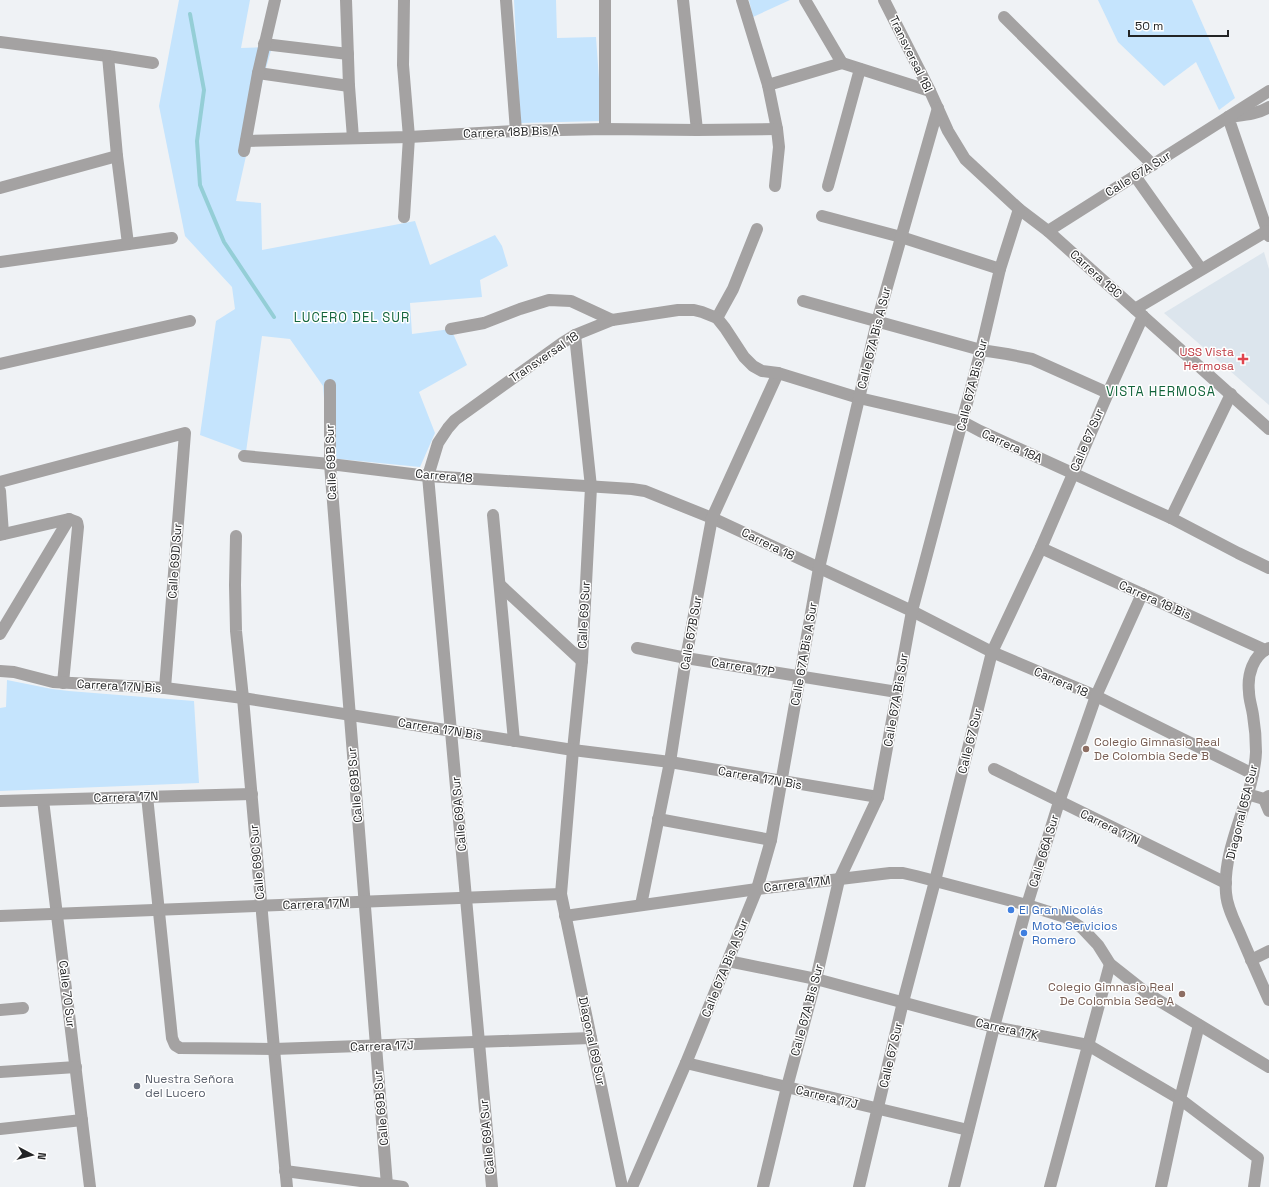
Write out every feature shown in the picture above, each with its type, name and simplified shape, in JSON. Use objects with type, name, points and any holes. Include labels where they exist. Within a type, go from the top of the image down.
[{"type":"street","points":[[275,0],[258,73],[349,86]]},
{"type":"street","points":[[346,0],[349,86],[353,138]]},
{"type":"street","points":[[404,0],[403,65],[409,137],[404,218]]},
{"type":"street","points":[[506,0],[516,131]]},
{"type":"street","points":[[605,0],[605,128]]},
{"type":"street","points":[[683,0],[697,130]]},
{"type":"street","points":[[742,0],[768,85],[777,129],[779,147],[775,186]]},
{"type":"street","points":[[805,0],[842,63]]},
{"type":"street","name":"Transversal 18I","points":[[888,1],[938,108]]},
{"type":"street","points":[[1004,17],[1153,165]]},
{"type":"street","points":[[0,42],[153,63]]},
{"type":"street","points":[[264,44],[348,54]]},
{"type":"street","points":[[108,56],[117,156],[128,244]]},
{"type":"street","points":[[768,85],[842,63],[930,91]]},
{"type":"street","points":[[828,186],[860,69]]},
{"type":"street","name":"Carrera 18B Bis A","points":[[258,73],[245,146],[353,138],[409,137],[605,128],[697,130],[777,129]]},
{"type":"street","name":"Calle 67A Sur","points":[[1048,232],[1269,91]]},
{"type":"street","name":"Calle 67A Sur","points":[[1228,117],[1250,115],[1269,107]]},
{"type":"street","name":"Carrera 18C","points":[[938,108],[948,131],[965,159],[1019,209],[1048,232],[1269,429]]},
{"type":"street","name":"Calle 67A Bis A Sur","points":[[632,1187],[686,1063],[757,889],[771,840],[819,568],[877,322],[938,108]]},
{"type":"street","points":[[1139,313],[1201,269],[1268,233],[1228,117]]},
{"type":"street","points":[[0,188],[117,156]]},
{"type":"street","points":[[1135,176],[1201,269]]},
{"type":"street","name":"Calle 67A Bis Sur","points":[[763,1187],[786,1087],[816,979],[839,880],[878,798],[912,612],[981,350],[1000,269],[1019,209]]},
{"type":"street","points":[[822,216],[901,237],[1000,269]]},
{"type":"street","points":[[717,318],[733,290],[757,229]]},
{"type":"street","points":[[0,262],[172,238]]},
{"type":"street","points":[[451,329],[484,323],[549,300],[571,300],[612,320]]},
{"type":"street","points":[[803,302],[981,350],[1032,359],[1108,393]]},
{"type":"street","name":"Transversal 18","points":[[438,443],[448,428],[464,413],[575,335],[612,320],[678,310],[694,310],[717,318]]},
{"type":"street","name":"Calle 67 Sur","points":[[859,1187],[903,1002],[992,652],[1041,548],[1108,393],[1139,313]]},
{"type":"street","name":"Carrera 18A","points":[[717,318],[744,357],[753,366],[762,371],[778,372],[859,398],[962,422],[1171,518],[1269,568]]},
{"type":"street","points":[[0,364],[190,321]]},
{"type":"street","name":"Calle 69 Sur","points":[[561,894],[582,661],[591,487],[575,335]]},
{"type":"street","name":"Calle 67B Sur","points":[[641,905],[670,762],[686,658],[712,518],[778,372]]},
{"type":"street","name":"Calle 69B Sur","points":[[330,385],[330,464],[387,1185]]},
{"type":"street","points":[[1171,518],[1231,394]]},
{"type":"street","name":"Calle 69D Sur","points":[[0,482],[185,434],[165,688]]},
{"type":"street","name":"Calle 69A Sur","points":[[438,443],[428,476],[492,1187]]},
{"type":"street","name":"Carrera 18","points":[[244,456],[330,464],[428,476],[645,491],[712,518],[912,612],[992,652],[1096,696],[1252,774]]},
{"type":"street","points":[[0,491],[2,535],[68,519],[77,522],[78,527],[63,683]]},
{"type":"street","points":[[493,515],[514,741]]},
{"type":"street","points":[[0,634],[68,519]]},
{"type":"street","name":"Calle 69C Sur","points":[[236,536],[236,630],[287,1187]]},
{"type":"street","name":"Carrera 18 Bis","points":[[1041,548],[1267,649]]},
{"type":"street","points":[[500,585],[582,661]]},
{"type":"street","name":"Calle 66A Sur","points":[[954,1187],[994,1027],[1027,905],[1059,802],[1096,696],[1142,594]]},
{"type":"street","name":"Carrera 17P","points":[[637,648],[686,658],[897,692]]},
{"type":"street","name":"Diagonal 65A Sur","points":[[1267,649],[1256,658],[1252,666],[1248,684],[1255,731],[1256,757],[1247,794],[1233,840],[1227,872],[1226,894],[1229,906],[1269,1000]]},
{"type":"street","name":"Carrera 17N Bis","points":[[0,671],[14,672],[53,682],[165,688],[243,698],[451,732],[573,750],[670,762],[878,798]]},
{"type":"street","name":"Carrera 17N","points":[[994,769],[1226,883]]},
{"type":"street","name":"Carrera 17N","points":[[0,801],[252,794]]},
{"type":"street","points":[[1247,794],[1266,797],[1269,811]]},
{"type":"street","points":[[147,796],[158,910]]},
{"type":"street","name":"Calle 70 Sur","points":[[43,800],[90,1187]]},
{"type":"street","points":[[658,819],[771,840]]},
{"type":"street","name":"Carrera 17M","points":[[565,916],[757,889],[890,873],[903,874],[1027,905],[1065,917],[1082,928],[1098,945],[1110,964],[1148,994],[1269,1068]]},
{"type":"street","name":"Carrera 17M","points":[[0,916],[561,894]]},
{"type":"street","name":"Diagonal 69 Sur","points":[[561,894],[622,1187]]},
{"type":"street","name":"Carrera 17J","points":[[158,910],[172,1038],[175,1045],[180,1048],[274,1049],[591,1038]]},
{"type":"street","points":[[1251,960],[1269,951]]},
{"type":"street","name":"Carrera 17K","points":[[728,961],[816,979],[994,1027],[1088,1045],[1180,1099],[1258,1158],[1254,1187]]},
{"type":"street","points":[[1050,1187],[1110,964]]},
{"type":"street","points":[[0,1010],[23,1008]]},
{"type":"street","points":[[1161,1187],[1180,1099],[1199,1025]]},
{"type":"street","name":"Carrera 17J","points":[[686,1063],[968,1130]]},
{"type":"street","points":[[0,1072],[76,1067]]},
{"type":"street","points":[[0,1129],[82,1120]]},
{"type":"street","points":[[285,1171],[362,1184],[403,1187]]},
{"type":"shaded area","points":[[179,0],[250,0],[241,48],[272,47],[264,75],[236,201],[261,203],[262,250],[415,221],[430,265],[495,235],[502,246],[508,266],[480,280],[482,297],[410,303],[412,334],[451,329],[467,365],[419,392],[435,433],[420,467],[329,458],[323,386],[290,339],[262,336],[246,452],[200,435],[216,321],[235,309],[232,287],[185,236],[159,106]]},
{"type":"shaded area","points":[[514,0],[556,0],[557,38],[596,37],[602,121],[520,123]]},
{"type":"shaded area","points":[[749,0],[790,0],[753,17]]},
{"type":"shaded area","points":[[1098,0],[1192,0],[1235,98],[1219,110],[1196,62],[1164,86],[1118,42]]},
{"type":"shaded area","name":"USS Vista Hermosa","points":[[1264,252],[1269,269],[1269,405],[1164,313]]},
{"type":"shaded area","points":[[7,680],[69,691],[194,701],[199,783],[0,791],[0,708],[6,707]]},
{"type":"waterway","points":[[190,14],[204,90],[197,141],[200,185],[224,242],[274,317]]},
{"type":"place","name":"USS Vista Hermosa","points":[[1243,359]]},
{"type":"place","name":"Colegio Gimnasio Real De Colombia Sede B","points":[[1086,749]]},
{"type":"place","name":"El Gran Nicolás","points":[[1011,910]]},
{"type":"place","name":"Moto Servicios Romero","points":[[1024,933]]},
{"type":"place","name":"Colegio Gimnasio Real De Colombia Sede A","points":[[1182,994]]},
{"type":"place","name":"Nuestra Señora del Lucero","points":[[137,1086]]},
{"type":"district","name":"LUCERO DEL SUR","points":[[352,317]]},
{"type":"district","name":"VISTA HERMOSA","points":[[1161,391]]}]
